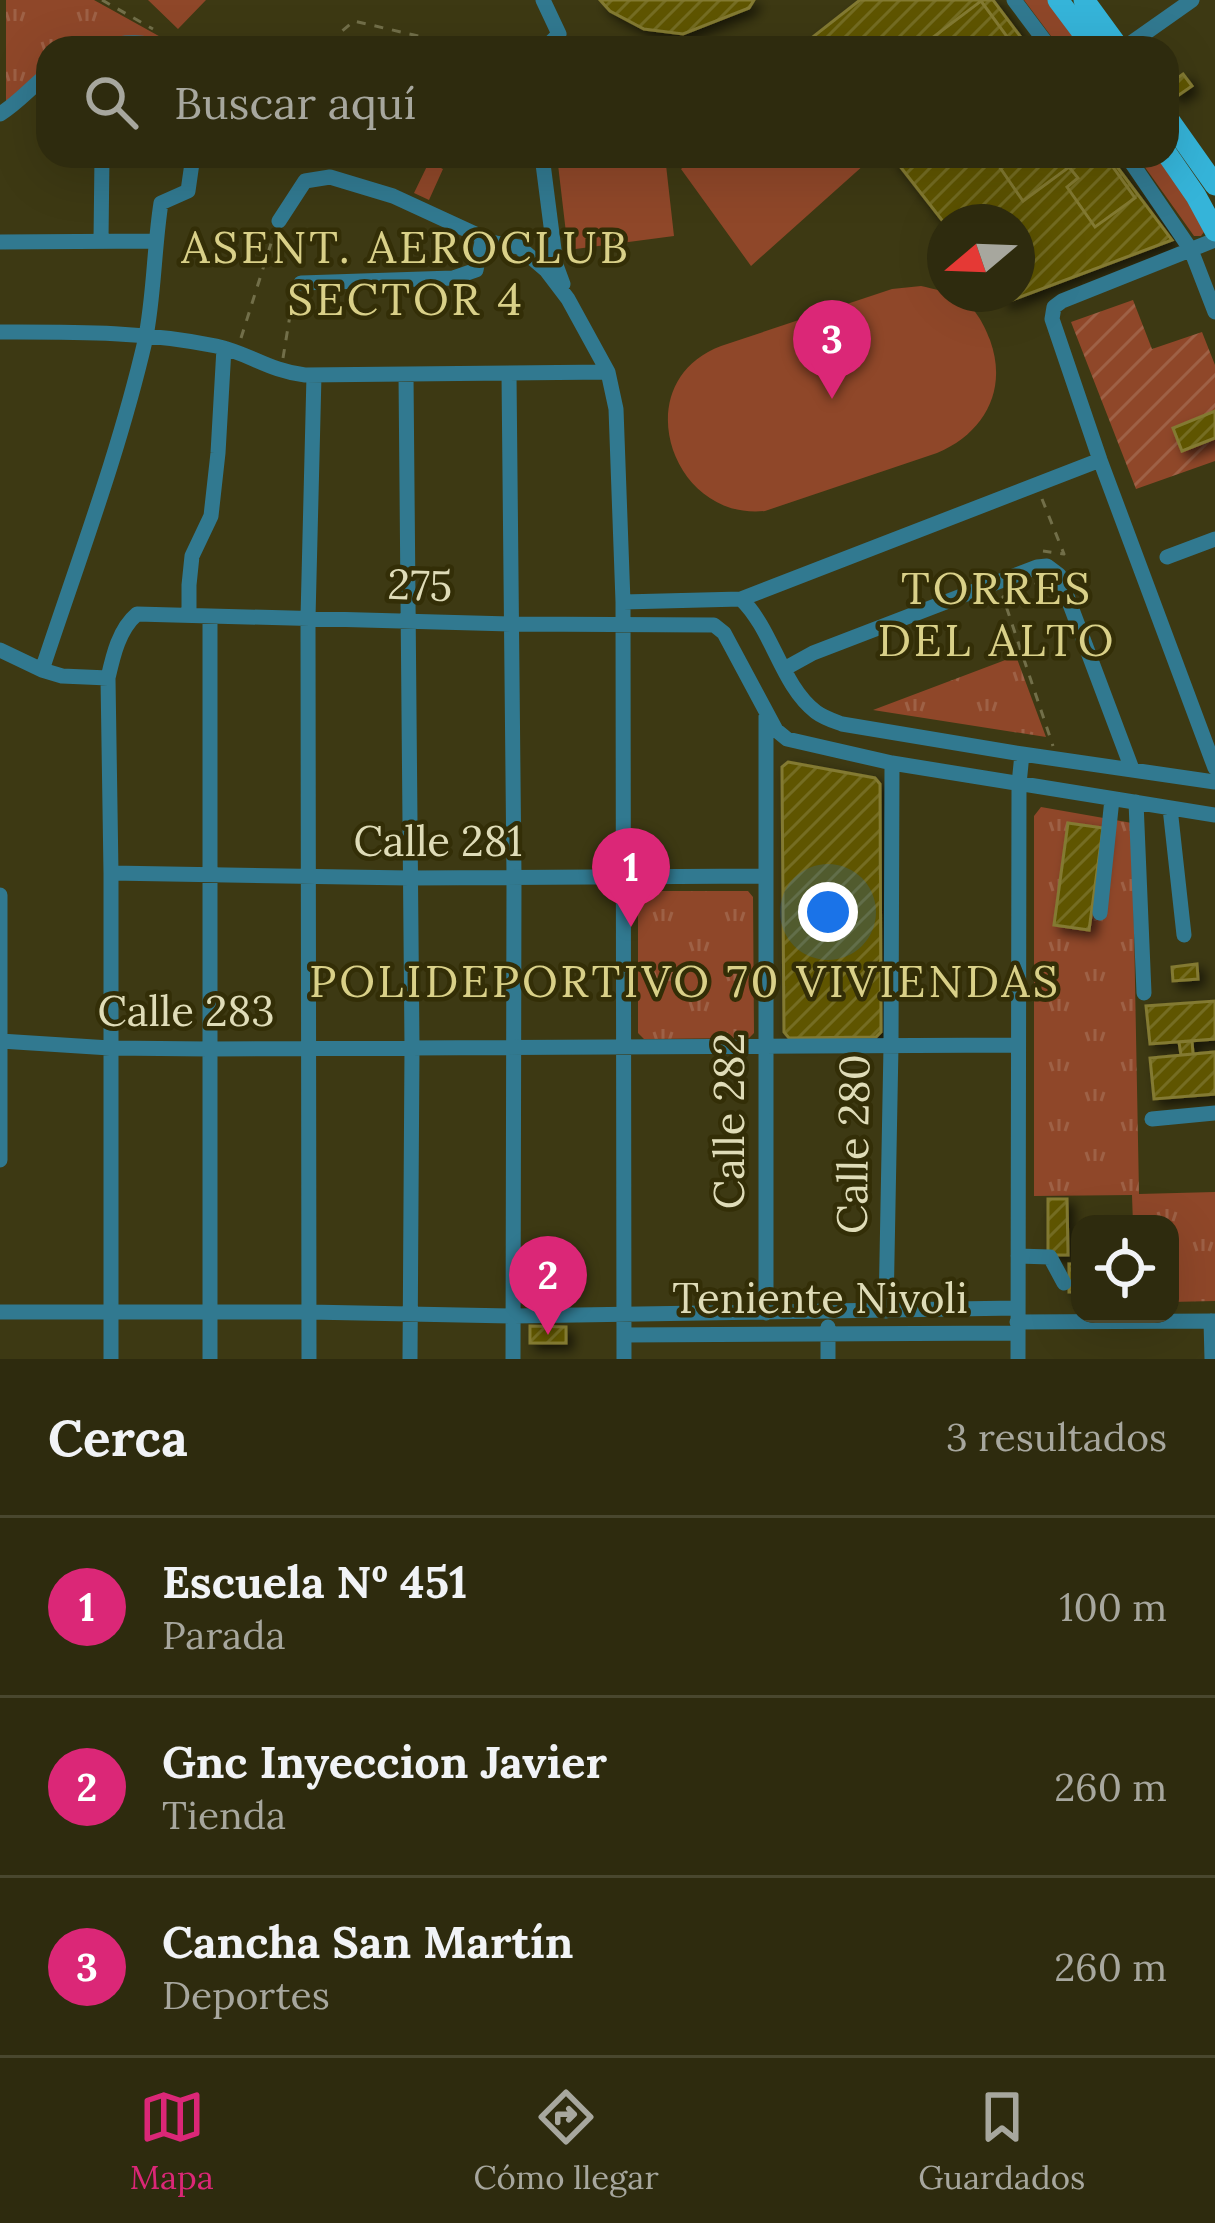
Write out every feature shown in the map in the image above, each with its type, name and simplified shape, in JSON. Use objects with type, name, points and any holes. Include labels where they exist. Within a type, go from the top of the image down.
[{"type":"main road","points":[[1058,0],[1085,36]]},
{"type":"main road","points":[[1084,0],[1112,36]]},
{"type":"main road","points":[[1179,134],[1215,185]]},
{"type":"main road","points":[[1177,168],[1215,231]]},
{"type":"street","points":[[543,0],[557,36]]},
{"type":"street","points":[[1014,0],[1040,36]]},
{"type":"street","points":[[1140,36],[1192,0]]},
{"type":"street","points":[[0,114],[36,83]]},
{"type":"street","points":[[101,240],[102,168]]},
{"type":"street","points":[[42,670],[146,336],[161,203],[188,191],[191,168]]},
{"type":"street","points":[[544,168],[556,265],[568,298],[608,372],[616,409],[623,602],[624,1359]]},
{"type":"street","points":[[1135,168],[1191,250],[1215,312]]},
{"type":"street","points":[[279,220],[305,181],[330,177],[394,196],[495,243],[519,247],[546,269],[568,298]]},
{"type":"street","points":[[301,283],[453,278],[476,270],[483,237]]},
{"type":"street","points":[[1215,240],[1062,301],[1054,307],[1052,319],[1215,768]]},
{"type":"street","points":[[0,242],[155,241]]},
{"type":"street","points":[[0,332],[118,332],[179,339],[224,348],[280,372],[314,375],[608,372]]},
{"type":"street","points":[[189,615],[192,556],[211,516],[224,348]]},
{"type":"street","points":[[509,374],[513,1359]]},
{"type":"street","points":[[309,1359],[308,618],[314,375]]},
{"type":"street","points":[[406,375],[410,1359]]},
{"type":"street","points":[[623,602],[741,599],[1100,460]]},
{"type":"street","points":[[1167,557],[1215,539]]},
{"type":"street","points":[[784,669],[813,653],[1047,566],[1059,575],[1132,770]]},
{"type":"street","points":[[741,599],[755,613],[807,704],[842,724],[1215,782]]},
{"type":"street","name":"275","points":[[108,678],[121,636],[136,614],[701,624],[724,633],[766,713]]},
{"type":"street","points":[[210,616],[210,1359]]},
{"type":"street","points":[[0,650],[62,676],[108,678],[111,1359]]},
{"type":"street","points":[[766,713],[787,739],[892,763],[1215,815]]},
{"type":"street","name":"Calle 282","points":[[766,713],[766,1313]]},
{"type":"street","points":[[1018,1359],[1018,784],[1022,754]]},
{"type":"street","name":"Calle 280","points":[[886,1311],[892,763]]},
{"type":"street","points":[[1100,913],[1112,799]]},
{"type":"street","points":[[1136,802],[1144,993]]},
{"type":"street","points":[[1169,808],[1184,935]]},
{"type":"street","name":"Calle 281","points":[[111,873],[409,878],[765,876]]},
{"type":"street","points":[[0,895],[0,1160]]},
{"type":"street","name":"Calle 283","points":[[1,1041],[208,1049],[1018,1045]]},
{"type":"street","points":[[1152,1119],[1215,1113]]},
{"type":"street","points":[[1018,1256],[1050,1257],[1064,1283]]},
{"type":"street","name":"Teniente Nivoli","points":[[0,1312],[624,1316],[886,1311],[1017,1321]]},
{"type":"street","points":[[827,1312],[828,1359]]},
{"type":"street","name":"Teniente Nivoli","points":[[624,1335],[828,1333],[1017,1321],[1213,1321]]},
{"type":"street","points":[[1212,1359],[1213,1321]]},
{"type":"path","points":[[102,0],[158,31]]},
{"type":"path","points":[[341,36],[354,21],[418,36]]},
{"type":"path","points":[[224,348],[243,337],[279,220]]},
{"type":"path","points":[[280,372],[292,298],[301,283]]},
{"type":"path","points":[[1040,493],[1064,554],[1033,555],[1043,581],[1003,597],[1058,759]]},
{"type":"green space","points":[[6,0],[94,0],[159,36],[36,36],[36,85],[6,101]]},
{"type":"green space","points":[[148,0],[206,0],[178,29]]},
{"type":"green space","points":[[1024,0],[1049,0],[1076,36],[1051,36]]},
{"type":"green space","points":[[426,168],[443,169],[429,200],[414,193]]},
{"type":"green space","points":[[558,168],[666,168],[674,236],[568,250]]},
{"type":"green space","points":[[682,168],[861,168],[751,266]]},
{"type":"green space","points":[[1146,168],[1168,168],[1202,222],[1204,232],[1194,236]]},
{"type":"green space","points":[[927,288],[927,312],[977,315],[990,340],[996,376],[988,407],[968,434],[937,453],[765,511],[732,508],[705,494],[684,473],[672,446],[668,417],[674,388],[691,364],[721,346],[892,289]]},
{"type":"green space","points":[[1133,300],[1152,349],[1202,332],[1215,365],[1215,461],[1136,489],[1071,322]]},
{"type":"green space","points":[[1016,656],[1046,737],[873,710]]},
{"type":"green space","points":[[1041,807],[1132,823],[1139,1194],[1215,1192],[1215,1301],[1179,1302],[1179,1215],[1133,1215],[1132,1195],[1034,1196],[1034,816]]},
{"type":"green space","points":[[643,891],[748,891],[753,897],[754,1033],[749,1038],[644,1039],[638,1033],[638,897]]},
{"type":"building","points":[[600,0],[754,0],[749,8],[683,34],[644,29],[610,11]]},
{"type":"building","points":[[860,0],[993,0],[1020,36],[814,36]]},
{"type":"building","points":[[981,1],[1007,36],[935,36]]},
{"type":"building","points":[[1183,74],[1192,86],[1179,95]]},
{"type":"building","points":[[901,168],[1118,168],[1172,240],[1035,291],[1035,204],[929,204]]},
{"type":"building","points":[[1000,168],[1068,168],[1023,201]]},
{"type":"building","points":[[1070,168],[1114,168],[1135,198],[1095,227],[1067,187],[1078,178]]},
{"type":"building","points":[[1215,411],[1215,438],[1182,451],[1173,428]]},
{"type":"building","points":[[788,762],[875,778],[880,784],[881,1032],[876,1037],[789,1038],[784,1032],[782,767]]},
{"type":"building","points":[[1068,823],[1103,828],[1089,930],[1054,925]]},
{"type":"building","points":[[1197,964],[1198,979],[1173,981],[1172,967]]},
{"type":"building","points":[[1215,1001],[1215,1039],[1150,1044],[1146,1006]]},
{"type":"building","points":[[1192,1041],[1193,1054],[1181,1055],[1179,1042]]},
{"type":"building","points":[[1215,1052],[1215,1094],[1154,1099],[1150,1058]]},
{"type":"building","points":[[1048,1199],[1067,1199],[1068,1255],[1048,1255]]},
{"type":"building","points":[[530,1326],[566,1327],[566,1343],[530,1343]]},
{"type":"place","name":"Cancha San Martín","points":[[832,399]]},
{"type":"place","name":"Escuela Nº 451","points":[[631,927]]},
{"type":"place","name":"Gnc Inyeccion Javier","points":[[548,1335]]},
{"type":"district","name":"ASENT. AEROCLUB SECTOR 4","points":[[406,273]]},
{"type":"district","name":"TORRES DEL ALTO","points":[[997,614]]},
{"type":"district","name":"POLIDEPORTIVO 70 VIVIENDAS","points":[[685,981]]}]
